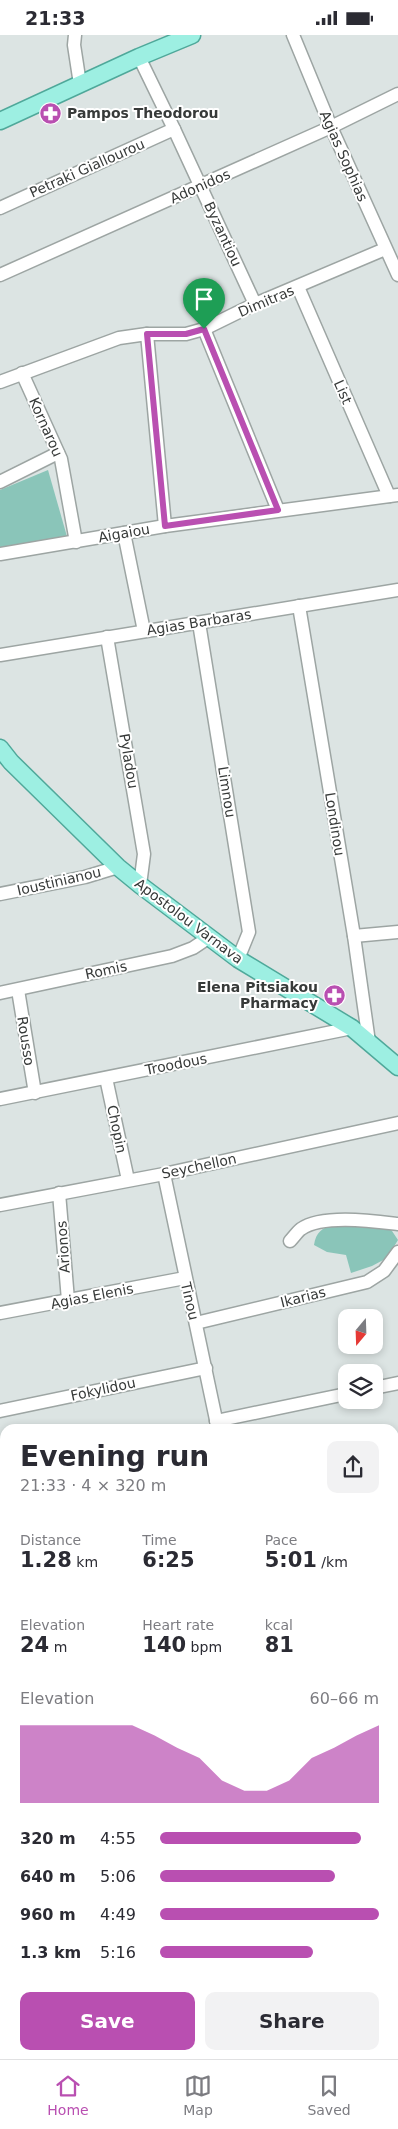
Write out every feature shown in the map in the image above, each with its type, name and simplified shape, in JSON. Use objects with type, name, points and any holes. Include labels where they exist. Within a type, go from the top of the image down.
[{"type":"main road","points":[[0,121],[139,57],[172,39],[192,35]]},
{"type":"main road","name":"Apostolou Varnava","points":[[2,754],[118,867],[140,885],[238,959],[352,1028],[398,1067]]},
{"type":"street","points":[[75,35],[74,45],[80,84]]},
{"type":"street","name":"Agias Sophias","points":[[294,35],[331,127],[398,275]]},
{"type":"street","name":"Byzantiou","points":[[139,57],[201,185],[255,304]]},
{"type":"street","name":"Adonidos","points":[[0,275],[331,127],[398,94]]},
{"type":"street","name":"Petraki Giallourou","points":[[0,208],[174,129]]},
{"type":"street","name":"Dimitras","points":[[0,382],[119,338],[147,334],[186,334],[204,329],[255,304],[385,249]]},
{"type":"street","name":"List","points":[[298,287],[393,496]]},
{"type":"street","points":[[204,329],[278,510]]},
{"type":"street","points":[[147,334],[165,526]]},
{"type":"street","name":"Kornarou","points":[[22,373],[61,459],[76,542]]},
{"type":"street","points":[[0,482],[58,453]]},
{"type":"street","name":"Aigaiou","points":[[0,554],[165,526],[393,496]]},
{"type":"street","points":[[124,533],[144,631]]},
{"type":"street","name":"Agias Barbaras","points":[[0,655],[398,590]]},
{"type":"street","name":"Londinou","points":[[299,606],[354,936],[369,1043]]},
{"type":"street","name":"Limnou","points":[[199,623],[249,932],[238,959]]},
{"type":"street","name":"Pyladou","points":[[107,637],[144,854],[140,885]]},
{"type":"street","name":"Ioustinianou","points":[[0,894],[85,877],[118,867]]},
{"type":"street","points":[[354,936],[398,931]]},
{"type":"street","name":"Romis","points":[[0,993],[172,956],[193,948],[208,938]]},
{"type":"street","name":"Rousso","points":[[18,990],[35,1093]]},
{"type":"street","name":"Troodous","points":[[0,1099],[352,1028]]},
{"type":"street","name":"Chopin","points":[[106,1078],[128,1179]]},
{"type":"street","name":"Seychellon","points":[[0,1205],[128,1179],[164,1174],[398,1123]]},
{"type":"street","name":"Tinou","points":[[164,1174],[217,1424]]},
{"type":"street","name":"Arionos","points":[[59,1193],[68,1301]]},
{"type":"street","points":[[290,1241],[302,1229],[322,1221],[373,1221],[398,1224]]},
{"type":"street","name":"Ikarias","points":[[196,1323],[367,1282],[384,1271],[398,1252]]},
{"type":"street","name":"Agias Elenis","points":[[0,1313],[185,1278]]},
{"type":"street","name":"Fokylidou","points":[[0,1411],[206,1368]]},
{"type":"street","points":[[383,1386],[398,1383]]},
{"type":"street","points":[[221,1424],[338,1396]]},
{"type":"green space","points":[[48,470],[68,540],[0,550],[0,490]]},
{"type":"green space","points":[[334,1224],[390,1228],[398,1240],[387,1258],[372,1266],[351,1273],[346,1255],[327,1252],[314,1245],[320,1231]]},
{"type":"place","name":"Pampos Theodorou","points":[[51,113]]},
{"type":"place","name":"Elena Pitsiakou Pharmacy","points":[[334,995]]},
{"type":"route","points":[[204,329],[278,510],[165,526],[147,334],[186,334],[204,329]]}]
